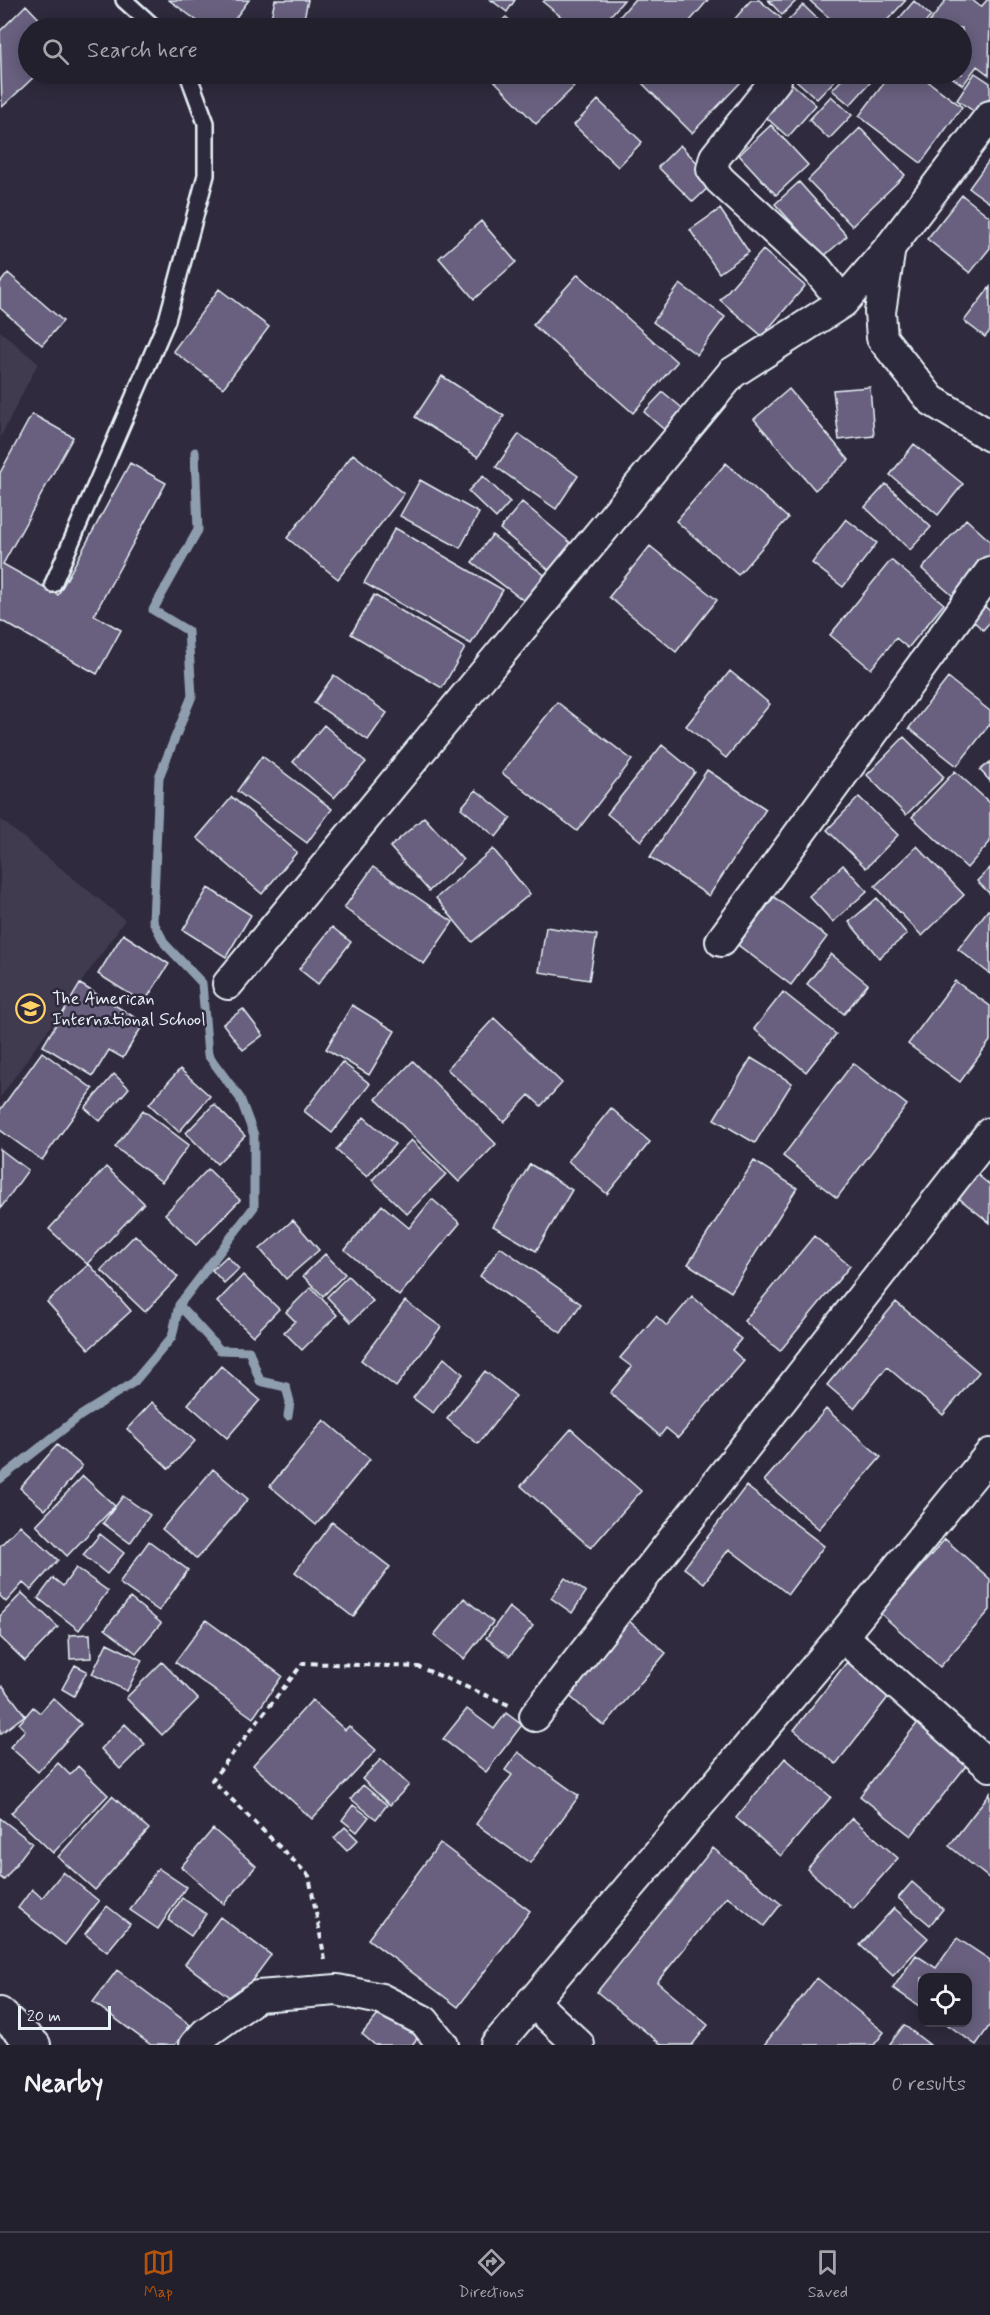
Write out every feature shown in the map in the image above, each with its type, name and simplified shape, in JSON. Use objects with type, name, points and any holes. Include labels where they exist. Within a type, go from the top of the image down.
[{"type":"street","points":[[773,84],[715,157],[712,169],[720,180],[817,269],[843,302]]},
{"type":"street","points":[[228,984],[732,373],[843,302],[890,247],[990,116]]},
{"type":"street","points":[[890,247],[880,312],[882,338],[931,400],[990,436]]},
{"type":"street","points":[[721,941],[990,572]]},
{"type":"street","points":[[535,1716],[990,1133]]},
{"type":"street","points":[[496,2045],[842,1636],[990,1454]]},
{"type":"street","points":[[842,1636],[990,1766]]},
{"type":"street","points":[[195,2045],[206,2033],[258,1996],[337,1990],[381,1999],[424,2021],[443,2045]]},
{"type":"street","points":[[532,2001],[579,2045]]},
{"type":"street","points":[[0,2013],[34,2045]]},
{"type":"lane","points":[[124,0],[144,18]]},
{"type":"lane","points":[[53,584],[167,320],[206,175],[206,123],[192,84]]},
{"type":"path","points":[[337,1990],[324,1957],[309,1876],[212,1780],[303,1663],[419,1667],[535,1716]]},
{"type":"shaded area","points":[[0,331],[38,363],[0,438]]},
{"type":"shaded area","name":"The American International School","points":[[0,819],[125,920],[0,1098]]},
{"type":"building","points":[[169,0],[249,0],[236,18],[193,18]]},
{"type":"building","points":[[275,0],[308,0],[304,18],[271,18]]},
{"type":"building","points":[[491,0],[515,0],[507,12]]},
{"type":"building","points":[[545,0],[624,0],[609,18],[563,18],[543,2]]},
{"type":"building","points":[[634,0],[708,0],[693,18],[619,18]]},
{"type":"building","points":[[751,0],[759,0],[781,18],[736,18]]},
{"type":"building","points":[[768,0],[797,0],[782,15]]},
{"type":"building","points":[[809,0],[906,0],[889,18],[830,18]]},
{"type":"building","points":[[946,0],[972,0],[981,7],[987,0],[990,0],[989,75],[977,66],[972,73],[972,18],[932,18]]},
{"type":"building","points":[[914,1],[931,16],[929,18],[900,18]]},
{"type":"building","points":[[26,5],[38,18],[18,18],[18,84],[26,84],[2,107],[0,31]]},
{"type":"building","points":[[803,5],[817,18],[791,18]]},
{"type":"building","points":[[975,73],[990,83],[990,97],[978,114],[957,100],[968,84],[972,84]]},
{"type":"building","points":[[498,84],[571,84],[574,87],[536,124]]},
{"type":"building","points":[[643,84],[739,84],[692,133]]},
{"type":"building","points":[[784,84],[792,84],[816,105],[788,137],[760,112]]},
{"type":"building","points":[[800,84],[831,84],[817,99]]},
{"type":"building","points":[[838,84],[869,84],[850,105],[832,90]]},
{"type":"building","points":[[883,84],[931,84],[962,107],[921,163],[859,116]]},
{"type":"building","points":[[831,96],[852,115],[829,139],[809,120]]},
{"type":"building","points":[[598,100],[642,142],[618,167],[574,125]]},
{"type":"building","points":[[771,125],[808,165],[776,195],[739,155]]},
{"type":"building","points":[[860,128],[905,175],[852,226],[808,180]]},
{"type":"building","points":[[680,145],[715,181],[693,202],[658,167]]},
{"type":"building","points":[[990,159],[990,203],[969,188]]},
{"type":"building","points":[[799,182],[847,236],[823,257],[775,204]]},
{"type":"building","points":[[962,195],[990,217],[990,248],[970,273],[927,239]]},
{"type":"building","points":[[720,209],[749,252],[719,273],[690,230]]},
{"type":"building","points":[[481,221],[516,262],[474,299],[439,258]]},
{"type":"building","points":[[763,250],[805,286],[762,336],[720,300]]},
{"type":"building","points":[[8,273],[63,321],[42,345],[0,308],[0,283]]},
{"type":"building","points":[[578,274],[677,362],[633,413],[533,325]]},
{"type":"building","points":[[680,284],[725,317],[697,355],[653,322]]},
{"type":"building","points":[[990,287],[990,331],[985,337],[964,321]]},
{"type":"building","points":[[219,289],[269,327],[223,388],[173,351]]},
{"type":"building","points":[[442,376],[504,416],[478,457],[415,417]]},
{"type":"building","points":[[870,387],[874,436],[839,440],[833,390]]},
{"type":"building","points":[[789,389],[849,460],[815,490],[754,419]]},
{"type":"building","points":[[663,392],[687,412],[668,433],[644,412]]},
{"type":"building","points":[[32,414],[73,437],[3,564],[58,595],[130,463],[166,483],[94,615],[121,630],[97,674],[0,620],[0,473]]},
{"type":"building","points":[[519,434],[578,476],[556,509],[496,467]]},
{"type":"building","points":[[914,444],[963,484],[938,515],[890,475]]},
{"type":"building","points":[[353,454],[404,494],[338,579],[287,538]]},
{"type":"building","points":[[726,463],[788,518],[738,575],[676,521]]},
{"type":"building","points":[[483,476],[510,502],[496,518],[468,491]]},
{"type":"building","points":[[420,480],[479,513],[460,548],[400,516]]},
{"type":"building","points":[[886,484],[931,527],[910,550],[865,507]]},
{"type":"building","points":[[522,502],[572,544],[550,571],[500,529]]},
{"type":"building","points":[[846,519],[877,543],[843,587],[812,563]]},
{"type":"building","points":[[966,519],[990,541],[990,556],[954,597],[922,569]]},
{"type":"building","points":[[395,528],[503,590],[471,644],[364,583]]},
{"type":"building","points":[[492,535],[547,577],[527,603],[472,562]]},
{"type":"building","points":[[650,546],[717,600],[676,652],[609,597]]},
{"type":"building","points":[[891,560],[944,604],[908,648],[896,638],[871,669],[830,635]]},
{"type":"building","points":[[374,595],[465,648],[442,688],[351,634]]},
{"type":"building","points":[[980,602],[990,611],[990,622],[983,630],[968,616]]},
{"type":"building","points":[[730,671],[770,704],[726,758],[686,726]]},
{"type":"building","points":[[334,675],[387,713],[368,740],[314,703]]},
{"type":"building","points":[[948,678],[990,711],[990,724],[957,766],[909,728]]},
{"type":"building","points":[[557,702],[632,760],[577,831],[502,773]]},
{"type":"building","points":[[324,725],[366,762],[334,798],[293,762]]},
{"type":"building","points":[[904,737],[944,777],[906,815],[867,775]]},
{"type":"building","points":[[662,745],[695,772],[641,841],[607,814]]},
{"type":"building","points":[[262,756],[332,809],[307,843],[237,791]]},
{"type":"building","points":[[990,762],[990,781],[980,770]]},
{"type":"building","points":[[707,770],[766,809],[709,896],[650,857]]},
{"type":"building","points":[[955,771],[990,803],[990,842],[967,868],[912,817]]},
{"type":"building","points":[[476,790],[511,818],[496,837],[461,808]]},
{"type":"building","points":[[232,797],[297,852],[262,894],[197,838]]},
{"type":"building","points":[[859,797],[898,835],[866,868],[827,830]]},
{"type":"building","points":[[424,817],[463,860],[429,891],[390,847]]},
{"type":"building","points":[[917,846],[964,895],[922,936],[875,886]]},
{"type":"building","points":[[493,849],[530,894],[472,942],[436,898]]},
{"type":"building","points":[[843,865],[867,891],[833,922],[809,896]]},
{"type":"building","points":[[373,867],[453,922],[424,964],[344,908]]},
{"type":"building","points":[[990,868],[990,894],[977,881]]},
{"type":"building","points":[[208,888],[251,915],[226,957],[183,930]]},
{"type":"building","points":[[774,897],[827,937],[791,985],[738,945]]},
{"type":"building","points":[[877,898],[907,934],[879,958],[849,922]]},
{"type":"building","points":[[988,910],[990,911],[990,974],[958,949]]},
{"type":"building","points":[[332,927],[351,942],[318,984],[299,969]]},
{"type":"building","points":[[546,927],[597,935],[589,980],[539,972]]},
{"type":"building","points":[[123,934],[169,964],[144,1003],[98,974]]},
{"type":"building","points":[[831,954],[868,984],[844,1014],[807,984]]},
{"type":"building","points":[[955,981],[990,1006],[990,1041],[960,1082],[908,1044]]},
{"type":"building","points":[[80,984],[144,1023],[123,1058],[109,1050],[93,1076],[43,1046]]},
{"type":"building","points":[[783,992],[836,1034],[806,1072],[754,1029]]},
{"type":"building","points":[[352,1005],[395,1031],[369,1075],[326,1049]]},
{"type":"building","points":[[243,1009],[263,1035],[243,1050],[223,1024]]},
{"type":"building","points":[[494,1018],[562,1083],[541,1106],[529,1095],[504,1122],[447,1069]]},
{"type":"building","points":[[42,1052],[93,1089],[42,1160],[0,1130],[0,1110]]},
{"type":"building","points":[[751,1058],[792,1083],[755,1143],[714,1119]]},
{"type":"building","points":[[413,1061],[496,1144],[459,1182],[376,1099]]},
{"type":"building","points":[[342,1062],[370,1084],[332,1133],[304,1111]]},
{"type":"building","points":[[853,1063],[907,1105],[837,1198],[783,1156]]},
{"type":"building","points":[[180,1069],[210,1096],[179,1132],[149,1104]]},
{"type":"building","points":[[114,1074],[129,1088],[100,1121],[85,1108]]},
{"type":"building","points":[[214,1104],[245,1136],[217,1164],[186,1133]]},
{"type":"building","points":[[611,1108],[650,1142],[607,1194],[568,1161]]},
{"type":"building","points":[[143,1110],[189,1145],[162,1182],[115,1147]]},
{"type":"building","points":[[364,1117],[395,1144],[367,1177],[336,1150]]},
{"type":"building","points":[[411,1140],[446,1174],[407,1214],[372,1180]]},
{"type":"building","points":[[0,1149],[28,1170],[0,1209]]},
{"type":"building","points":[[754,1161],[797,1188],[731,1292],[688,1264]]},
{"type":"building","points":[[530,1164],[572,1190],[536,1251],[493,1226]]},
{"type":"building","points":[[106,1167],[144,1203],[87,1264],[49,1229]]},
{"type":"building","points":[[208,1169],[240,1200],[196,1245],[165,1214]]},
{"type":"building","points":[[974,1172],[990,1185],[990,1223],[956,1196]]},
{"type":"building","points":[[432,1199],[460,1223],[399,1296],[345,1250],[382,1205],[409,1228]]},
{"type":"building","points":[[293,1220],[319,1250],[286,1279],[260,1249]]},
{"type":"building","points":[[135,1235],[178,1277],[145,1312],[101,1270]]},
{"type":"building","points":[[814,1236],[850,1266],[780,1351],[744,1321]]},
{"type":"building","points":[[500,1247],[581,1304],[561,1333],[480,1276]]},
{"type":"building","points":[[325,1254],[345,1274],[323,1296],[303,1276]]},
{"type":"building","points":[[227,1256],[239,1269],[224,1283],[212,1270]]},
{"type":"building","points":[[89,1264],[131,1311],[89,1349],[47,1302]]},
{"type":"building","points":[[243,1275],[279,1309],[253,1336],[217,1302]]},
{"type":"building","points":[[348,1276],[373,1301],[351,1322],[327,1297]]},
{"type":"building","points":[[311,1287],[337,1315],[302,1350],[284,1332],[295,1321],[286,1312]]},
{"type":"building","points":[[692,1296],[741,1339],[732,1350],[744,1361],[678,1438],[666,1428],[660,1436],[610,1393],[632,1367],[620,1358],[656,1316],[667,1326]]},
{"type":"building","points":[[405,1301],[441,1327],[396,1387],[361,1360]]},
{"type":"building","points":[[896,1302],[979,1372],[943,1415],[887,1367],[854,1408],[827,1385]]},
{"type":"building","points":[[444,1358],[463,1374],[433,1413],[413,1398]]},
{"type":"building","points":[[221,1366],[260,1400],[227,1438],[188,1404]]},
{"type":"building","points":[[485,1371],[516,1396],[478,1444],[447,1419]]},
{"type":"building","points":[[152,1402],[195,1441],[169,1469],[127,1429]]},
{"type":"building","points":[[826,1409],[881,1457],[819,1529],[764,1481]]},
{"type":"building","points":[[324,1420],[370,1459],[316,1525],[270,1486]]},
{"type":"building","points":[[571,1429],[641,1491],[591,1548],[521,1486]]},
{"type":"building","points":[[57,1445],[82,1466],[45,1510],[20,1488]]},
{"type":"building","points":[[213,1469],[248,1499],[197,1559],[162,1529]]},
{"type":"building","points":[[83,1476],[115,1506],[67,1556],[36,1525]]},
{"type":"building","points":[[746,1486],[824,1546],[788,1594],[729,1549],[704,1583],[684,1568]]},
{"type":"building","points":[[123,1496],[150,1515],[130,1543],[103,1523]]},
{"type":"building","points":[[332,1522],[390,1567],[353,1617],[295,1572]]},
{"type":"building","points":[[20,1525],[58,1560],[31,1590],[23,1583],[6,1602],[0,1596],[0,1546]]},
{"type":"building","points":[[100,1534],[124,1553],[107,1574],[83,1555]]},
{"type":"building","points":[[945,1539],[990,1579],[990,1610],[940,1667],[880,1613]]},
{"type":"building","points":[[149,1541],[188,1570],[159,1611],[119,1583]]},
{"type":"building","points":[[76,1568],[108,1591],[79,1630],[38,1598],[53,1578],[63,1586]]},
{"type":"building","points":[[565,1578],[586,1592],[572,1613],[551,1598]]},
{"type":"building","points":[[22,1593],[58,1627],[25,1661],[0,1637],[0,1616]]},
{"type":"building","points":[[130,1598],[161,1623],[136,1653],[105,1629]]},
{"type":"building","points":[[464,1598],[493,1622],[464,1659],[434,1635]]},
{"type":"building","points":[[509,1607],[533,1626],[510,1656],[486,1638]]},
{"type":"building","points":[[206,1620],[282,1676],[253,1718],[175,1662]]},
{"type":"building","points":[[628,1620],[666,1653],[604,1726],[566,1693]]},
{"type":"building","points":[[90,1634],[91,1658],[70,1659],[69,1635]]},
{"type":"building","points":[[107,1643],[142,1660],[127,1691],[92,1674]]},
{"type":"building","points":[[162,1662],[198,1699],[162,1735],[126,1698]]},
{"type":"building","points":[[847,1662],[889,1696],[836,1764],[794,1730]]},
{"type":"building","points":[[75,1665],[87,1671],[74,1696],[62,1689]]},
{"type":"building","points":[[3,1686],[25,1715],[0,1734],[0,1688]]},
{"type":"building","points":[[53,1698],[81,1724],[38,1772],[10,1747],[25,1730],[19,1724],[33,1707],[40,1713]]},
{"type":"building","points":[[312,1700],[345,1730],[349,1726],[376,1750],[312,1819],[253,1765]]},
{"type":"building","points":[[467,1709],[494,1729],[506,1713],[522,1725],[486,1772],[443,1739]]},
{"type":"building","points":[[919,1721],[969,1762],[911,1836],[860,1796]]},
{"type":"building","points":[[125,1724],[145,1744],[120,1769],[101,1749]]},
{"type":"building","points":[[518,1752],[579,1796],[530,1863],[476,1824],[512,1775],[505,1770]]},
{"type":"building","points":[[785,1758],[831,1797],[781,1856],[736,1818]]},
{"type":"building","points":[[381,1759],[409,1785],[390,1805],[362,1779]]},
{"type":"building","points":[[58,1763],[70,1775],[78,1766],[108,1795],[53,1853],[11,1813]]},
{"type":"building","points":[[363,1785],[387,1805],[376,1819],[351,1799]]},
{"type":"building","points":[[990,1793],[990,1879],[949,1846]]},
{"type":"building","points":[[112,1796],[149,1829],[95,1890],[58,1857]]},
{"type":"building","points":[[353,1805],[369,1817],[357,1832],[342,1820]]},
{"type":"building","points":[[0,1818],[32,1843],[4,1880],[0,1877]]},
{"type":"building","points":[[852,1818],[898,1858],[853,1909],[807,1869]]},
{"type":"building","points":[[345,1827],[358,1840],[347,1851],[334,1838]]},
{"type":"building","points":[[213,1829],[256,1866],[224,1904],[181,1867]]},
{"type":"building","points":[[440,1843],[530,1911],[458,2007],[368,1939]]},
{"type":"building","points":[[713,1848],[781,1904],[764,1926],[727,1896],[657,1982],[708,2025],[692,2045],[662,2045],[597,1992]]},
{"type":"building","points":[[158,1868],[186,1887],[158,1929],[130,1910]]},
{"type":"building","points":[[63,1872],[99,1901],[65,1945],[18,1908],[32,1889],[42,1898]]},
{"type":"building","points":[[912,1882],[943,1909],[930,1925],[898,1898]]},
{"type":"building","points":[[182,1898],[206,1914],[191,1936],[168,1920]]},
{"type":"building","points":[[107,1906],[130,1924],[107,1952],[85,1934]]},
{"type":"building","points":[[894,1908],[928,1938],[893,1976],[860,1945]]},
{"type":"building","points":[[220,1917],[271,1955],[236,2002],[185,1964]]},
{"type":"building","points":[[957,1938],[990,1960],[990,2025],[976,2045],[951,2027],[972,2027],[972,1973],[918,1973],[918,2005],[893,1988],[916,1955],[936,1968]]},
{"type":"building","points":[[117,1970],[190,2025],[175,2045],[151,2045],[93,2002]]},
{"type":"building","points":[[817,1978],[884,2032],[874,2045],[764,2045]]},
{"type":"building","points":[[384,2008],[418,2037],[412,2045],[375,2045],[362,2034]]},
{"type":"building","points":[[904,2025],[930,2045],[889,2045]]},
{"type":"waterway","points":[[0,1479],[80,1416],[134,1382],[172,1337],[179,1305],[254,1207],[254,1135],[240,1098],[208,1055],[202,983],[165,944],[153,921],[159,777],[192,696],[188,631],[153,610],[198,530],[195,452]]},
{"type":"waterway","points":[[179,1305],[220,1350],[249,1351],[260,1381],[286,1387],[290,1402],[288,1416]]},
{"type":"place","name":"The American International School","points":[[31,1009]]}]
